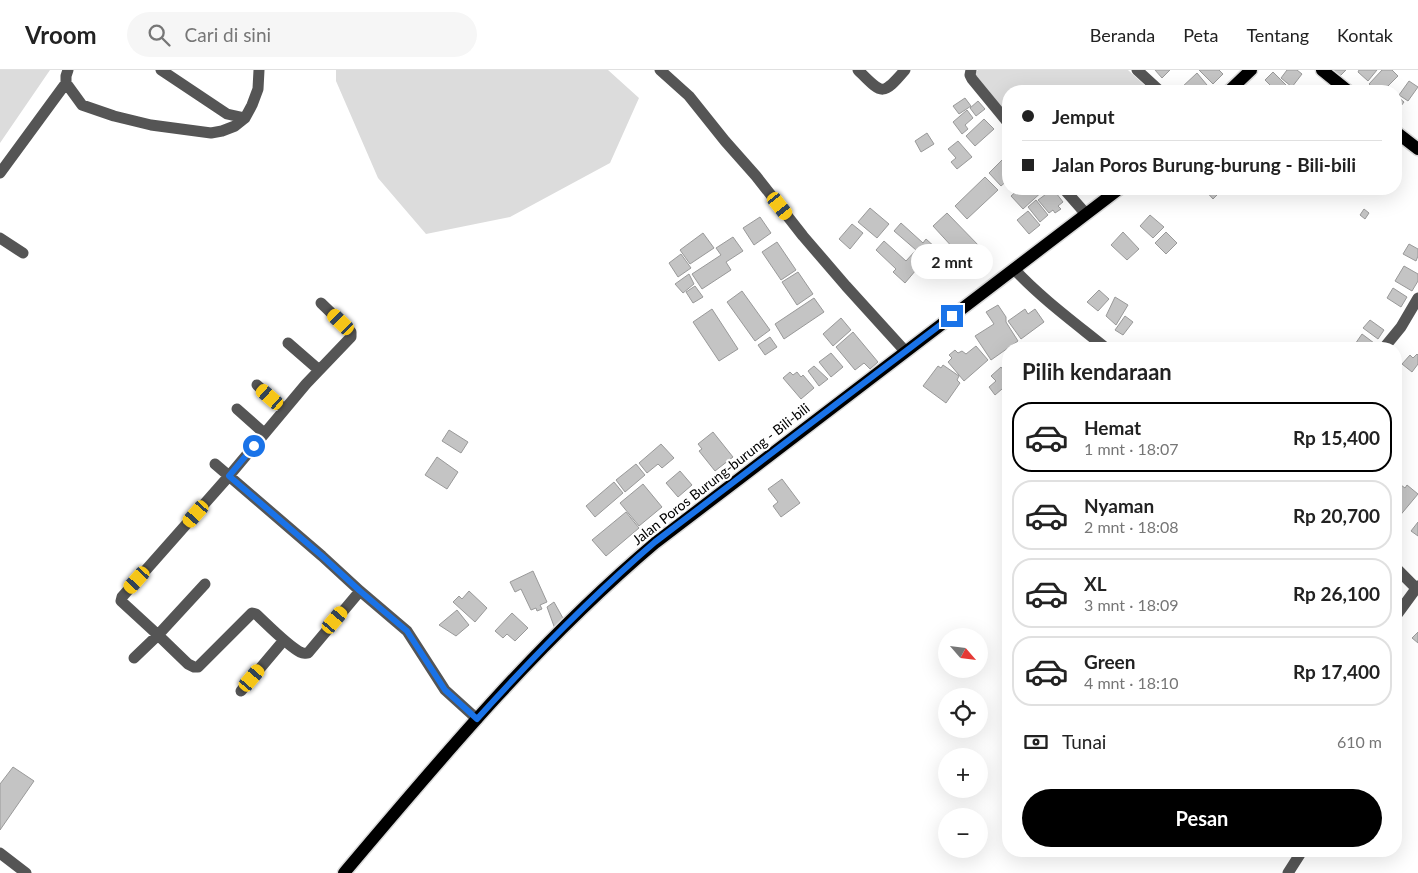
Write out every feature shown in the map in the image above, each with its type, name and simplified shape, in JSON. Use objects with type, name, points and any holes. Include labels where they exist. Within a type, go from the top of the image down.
[{"type":"main road","points":[[1235,85],[1251,70]]},
{"type":"main road","points":[[1322,70],[1341,85]]},
{"type":"main road","points":[[1402,137],[1418,150]]},
{"type":"main road","name":"Jalan Poros Burung-burung - Bili-bili","points":[[344,873],[504,688],[577,612],[655,542],[1111,195]]},
{"type":"street","points":[[68,70],[66,83],[82,105],[114,116],[151,125],[211,133],[235,126],[245,118],[258,89],[259,70]]},
{"type":"street","points":[[161,70],[222,112],[245,118]]},
{"type":"street","points":[[660,70],[689,96],[803,236],[905,351]]},
{"type":"street","points":[[858,70],[876,88],[882,90],[888,88],[905,70]]},
{"type":"street","points":[[971,70],[970,75],[972,79],[1002,115]]},
{"type":"street","points":[[1137,70],[1153,85]]},
{"type":"street","points":[[0,173],[66,83]]},
{"type":"street","points":[[1069,195],[1086,214]]},
{"type":"street","points":[[0,238],[23,253]]},
{"type":"street","points":[[1014,269],[1055,308],[1098,342]]},
{"type":"street","points":[[1389,342],[1401,327],[1418,298]]},
{"type":"street","points":[[321,302],[352,335],[284,409],[121,601],[188,664],[198,667],[252,612],[301,653],[308,653],[360,591]]},
{"type":"street","points":[[288,343],[319,370]]},
{"type":"street","points":[[257,385],[284,409]]},
{"type":"street","points":[[237,410],[264,433]]},
{"type":"street","points":[[215,464],[407,631],[445,690],[477,719]]},
{"type":"street","points":[[1402,574],[1417,588],[1402,608]]},
{"type":"street","points":[[134,658],[205,584]]},
{"type":"street","points":[[241,691],[284,640]]},
{"type":"street","points":[[0,853],[26,873]]},
{"type":"street","points":[[1288,873],[1298,857]]},
{"type":"shaded area","points":[[0,70],[50,70],[0,143]]},
{"type":"shaded area","points":[[336,70],[608,70],[639,98],[610,163],[510,217],[426,234],[378,178],[336,81]]},
{"type":"shaded area","points":[[978,70],[1128,70],[1144,85],[1002,85],[1002,107],[972,76]]},
{"type":"building","points":[[1155,70],[1170,70],[1162,78]]},
{"type":"building","points":[[1199,70],[1219,70],[1223,74],[1213,84]]},
{"type":"building","points":[[1287,70],[1297,70],[1302,74],[1294,85],[1290,85],[1281,78]]},
{"type":"building","points":[[1333,70],[1346,70],[1340,76]]},
{"type":"building","points":[[1359,70],[1377,70],[1368,81],[1358,72]]},
{"type":"building","points":[[1382,70],[1392,70],[1398,76],[1389,85],[1369,84]]},
{"type":"building","points":[[1273,72],[1286,85],[1270,85],[1265,80]]},
{"type":"building","points":[[1197,73],[1207,85],[1184,85]]},
{"type":"building","points":[[1409,81],[1418,87],[1408,101],[1402,97],[1402,91]]},
{"type":"building","points":[[965,98],[971,106],[959,114],[953,106]]},
{"type":"building","points":[[978,101],[985,109],[976,116],[970,108]]},
{"type":"building","points":[[967,110],[973,118],[965,125],[968,129],[962,134],[953,122]]},
{"type":"building","points":[[984,119],[994,129],[975,146],[966,136]]},
{"type":"building","points":[[927,133],[934,144],[921,152],[915,141]]},
{"type":"building","points":[[958,141],[972,157],[957,169],[951,162],[956,158],[948,149]]},
{"type":"building","points":[[1002,160],[1002,185],[989,173]]},
{"type":"building","points":[[985,177],[998,190],[967,219],[955,206]]},
{"type":"building","points":[[1012,195],[1038,195],[1023,209],[1011,196]]},
{"type":"building","points":[[1045,195],[1058,195],[1063,202],[1058,206],[1061,209],[1055,213],[1053,210],[1049,213],[1038,200]]},
{"type":"building","points":[[1036,200],[1048,215],[1040,222],[1028,207]]},
{"type":"building","points":[[870,208],[889,224],[877,238],[858,222]]},
{"type":"building","points":[[1364,209],[1369,213],[1365,219],[1360,215]]},
{"type":"building","points":[[1028,211],[1040,225],[1029,234],[1017,220]]},
{"type":"building","points":[[947,213],[981,248],[966,262],[933,226]]},
{"type":"building","points":[[1150,215],[1164,227],[1153,238],[1140,226]]},
{"type":"building","points":[[760,217],[771,233],[754,245],[743,228]]},
{"type":"building","points":[[901,223],[923,243],[926,239],[936,248],[923,263],[928,267],[921,275],[916,270],[905,283],[893,272],[896,269],[876,250],[884,241],[906,261],[916,250],[894,231]]},
{"type":"building","points":[[852,224],[863,233],[850,249],[839,239]]},
{"type":"building","points":[[1123,232],[1139,249],[1127,260],[1111,245]]},
{"type":"building","points":[[1166,232],[1177,243],[1166,254],[1155,243]]},
{"type":"building","points":[[703,233],[714,248],[690,264],[680,250]]},
{"type":"building","points":[[733,237],[743,251],[726,262],[731,270],[702,289],[692,274],[721,255],[716,248]]},
{"type":"building","points":[[777,242],[796,270],[781,280],[762,252]]},
{"type":"building","points":[[1409,244],[1418,249],[1416,261],[1403,254]]},
{"type":"building","points":[[982,250],[991,260],[977,273],[968,263]]},
{"type":"building","points":[[681,254],[691,268],[678,277],[669,263]]},
{"type":"building","points":[[1404,266],[1418,274],[1418,281],[1412,291],[1395,281]]},
{"type":"building","points":[[798,272],[813,294],[797,305],[782,282]]},
{"type":"building","points":[[689,274],[694,284],[683,293],[675,284]]},
{"type":"building","points":[[695,286],[703,297],[693,303],[686,292]]},
{"type":"building","points":[[1393,288],[1407,297],[1401,307],[1387,298]]},
{"type":"building","points":[[1099,290],[1109,299],[1098,311],[1087,302]]},
{"type":"building","points":[[742,291],[770,330],[755,341],[727,302]]},
{"type":"building","points":[[1115,297],[1128,305],[1116,325],[1106,316]]},
{"type":"building","points":[[814,298],[824,312],[784,339],[775,324]]},
{"type":"building","points":[[998,305],[1018,341],[1002,342],[1002,352],[991,360],[975,336],[994,324],[986,312]]},
{"type":"building","points":[[712,309],[738,349],[719,361],[693,322]]},
{"type":"building","points":[[1025,309],[1028,314],[1035,309],[1044,322],[1021,339],[1008,321]]},
{"type":"building","points":[[1125,316],[1133,322],[1123,335],[1115,330]]},
{"type":"building","points":[[841,318],[851,330],[833,346],[823,334]]},
{"type":"building","points":[[1370,320],[1384,330],[1378,339],[1363,328]]},
{"type":"building","points":[[853,332],[878,362],[870,369],[864,363],[855,370],[836,347]]},
{"type":"building","points":[[1362,334],[1373,342],[1356,342]]},
{"type":"building","points":[[770,337],[777,347],[765,355],[758,345]]},
{"type":"building","points":[[976,346],[988,360],[964,381],[948,362],[952,358],[949,355],[955,350],[958,353],[962,351],[966,354]]},
{"type":"building","points":[[831,353],[843,367],[831,377],[819,362]]},
{"type":"building","points":[[1417,354],[1418,364],[1412,372],[1402,364],[1410,355],[1413,358]]},
{"type":"building","points":[[943,365],[959,376],[957,380],[960,383],[946,403],[923,386],[938,366],[941,368]]},
{"type":"building","points":[[814,366],[828,379],[819,386],[808,371]]},
{"type":"building","points":[[1001,367],[1002,368],[1002,389],[995,395],[989,387],[996,381],[991,376]]},
{"type":"building","points":[[790,372],[793,375],[797,372],[801,377],[803,375],[814,388],[801,399],[783,378]]},
{"type":"building","points":[[449,430],[468,442],[461,453],[442,441]]},
{"type":"building","points":[[713,432],[733,457],[715,471],[699,451],[702,449],[698,444]]},
{"type":"building","points":[[661,444],[674,458],[662,468],[658,464],[647,473],[639,463]]},
{"type":"building","points":[[437,457],[458,472],[447,489],[425,475]]},
{"type":"building","points":[[636,464],[645,475],[625,492],[616,480]]},
{"type":"building","points":[[680,471],[692,485],[678,497],[666,483]]},
{"type":"building","points":[[782,479],[800,503],[781,517],[773,506],[778,502],[768,489]]},
{"type":"building","points":[[614,482],[623,493],[595,517],[586,506]]},
{"type":"building","points":[[643,484],[662,507],[639,526],[620,503]]},
{"type":"building","points":[[1407,485],[1418,494],[1402,513],[1402,486],[1405,488]]},
{"type":"building","points":[[626,512],[639,528],[606,556],[592,540]]},
{"type":"building","points":[[1418,522],[1418,536],[1411,531]]},
{"type":"building","points":[[533,571],[547,602],[540,605],[542,609],[537,611],[536,608],[531,610],[521,589],[515,592],[510,582]]},
{"type":"building","points":[[469,591],[487,608],[475,622],[453,602],[459,596],[462,599]]},
{"type":"building","points":[[554,602],[564,620],[555,629],[547,607]]},
{"type":"building","points":[[457,610],[469,625],[456,636],[439,625]]},
{"type":"building","points":[[512,613],[528,628],[515,641],[507,634],[503,638],[495,631]]},
{"type":"building","points":[[1418,632],[1418,643],[1412,638]]},
{"type":"building","points":[[13,767],[34,781],[0,830],[0,784]]},
{"type":"route","points":[[254,446],[229,476],[407,631],[445,690],[477,719],[577,612],[655,542],[952,316]]}]
